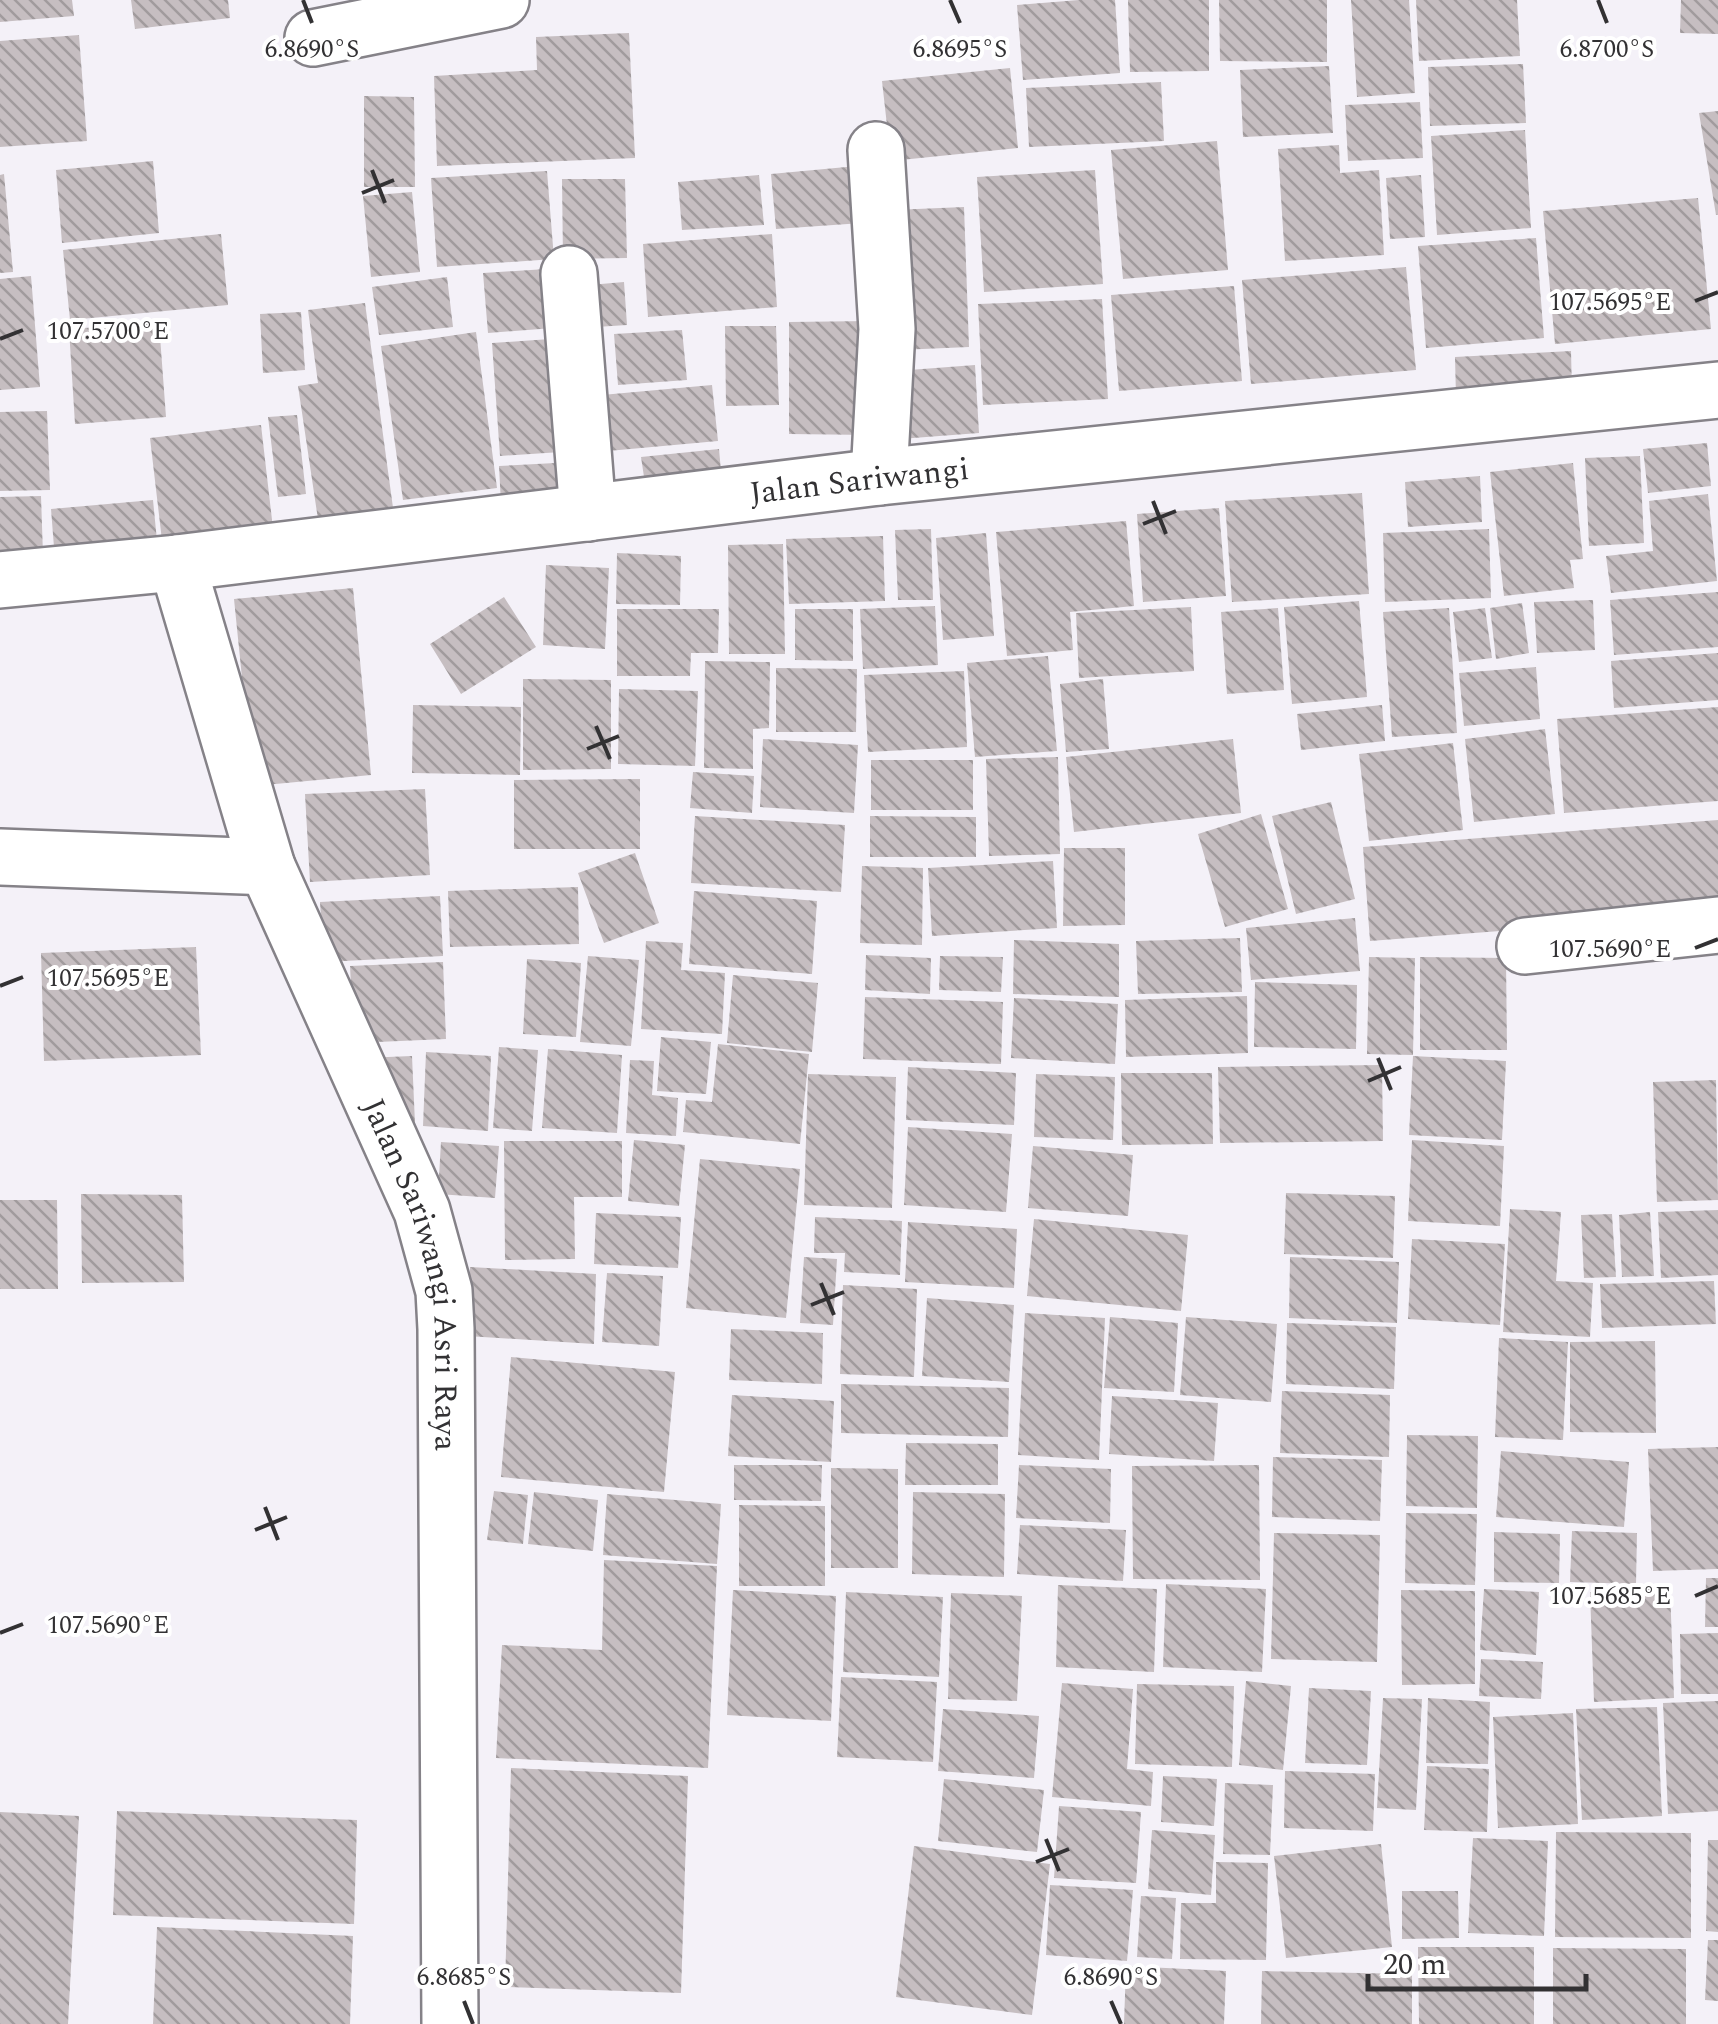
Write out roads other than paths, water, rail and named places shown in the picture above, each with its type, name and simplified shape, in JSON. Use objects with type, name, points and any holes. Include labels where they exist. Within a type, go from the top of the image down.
[{"type":"street","points":[[313,38],[501,0]]},
{"type":"street","points":[[876,150],[886,329],[879,477]]},
{"type":"street","points":[[569,274],[588,513]]},
{"type":"street","name":"Jalan Sariwangi","points":[[0,580],[177,563],[879,477],[1718,390]]},
{"type":"street","name":"Jalan Sariwangi Asri Raya","points":[[177,563],[267,866],[422,1210],[444,1291],[450,2024]]},
{"type":"street","points":[[0,857],[267,866]]},
{"type":"street","points":[[1526,946],[1718,926]]}]
